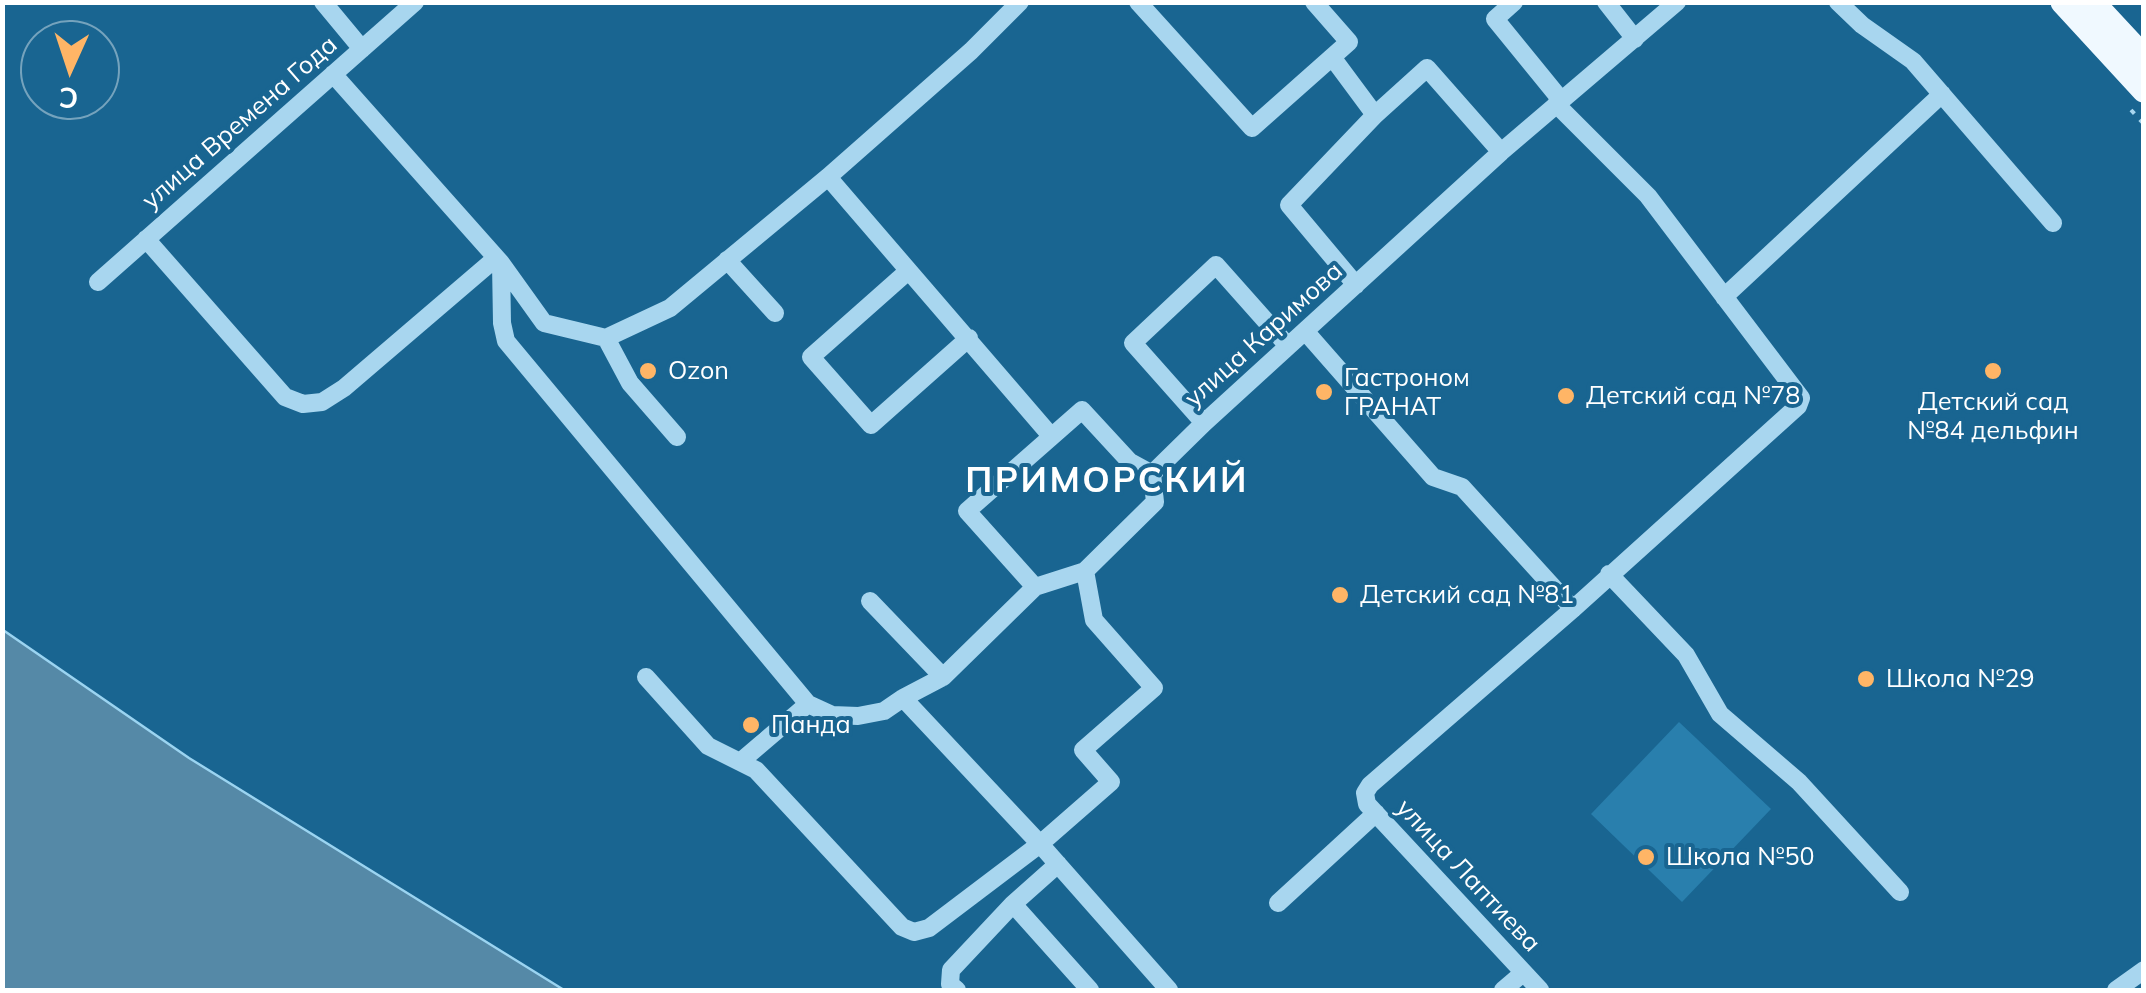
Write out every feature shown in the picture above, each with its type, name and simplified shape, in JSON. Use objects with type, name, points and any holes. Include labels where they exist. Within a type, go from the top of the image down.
[{"type":"main road","points":[[2063,2],[2144,90]]},
{"type":"main road","points":[[2092,2],[2144,58]]},
{"type":"street","points":[[324,2],[362,49]]},
{"type":"street","name":"улица Времена Года","points":[[98,282],[415,2]]},
{"type":"street","points":[[334,74],[498,261],[544,323],[606,338],[670,308],[971,52],[1020,2]]},
{"type":"street","points":[[1138,2],[1252,128],[1349,42],[1314,2]]},
{"type":"street","points":[[1305,331],[1433,477],[1462,487],[1573,609],[1801,402],[1799,394],[1648,196],[1559,102],[1496,20],[1514,2]]},
{"type":"street","points":[[1606,2],[1635,39]]},
{"type":"street","name":"улица Каримова","points":[[808,704],[832,715],[858,716],[884,710],[942,677],[1035,587],[1085,571],[1155,502],[1152,474],[1204,423],[1501,152],[1677,2]]},
{"type":"street","points":[[1838,2],[1862,26],[1914,61],[2054,224]]},
{"type":"street","points":[[1332,57],[1375,115]]},
{"type":"street","points":[[1356,285],[1288,205],[1375,115],[1427,68],[1501,152]]},
{"type":"street","points":[[1724,297],[1942,94]]},
{"type":"street","points":[[828,177],[1051,436]]},
{"type":"street","points":[[146,240],[284,397],[303,404],[322,402],[344,388],[498,261]]},
{"type":"street","points":[[727,260],[774,313]]},
{"type":"street","points":[[498,261],[506,341],[808,704],[740,762]]},
{"type":"street","points":[[1204,423],[1133,342],[1216,266],[1288,346]]},
{"type":"street","points":[[907,272],[811,357],[871,424],[969,338]]},
{"type":"street","points":[[606,338],[630,383],[677,437]]},
{"type":"street","points":[[1035,587],[966,511],[1082,410],[1130,462],[1152,474]]},
{"type":"street","points":[[646,677],[708,746],[756,770],[902,926],[914,932],[929,928],[1040,844],[1111,782],[1083,750],[1154,688],[1094,620],[1085,571]]},
{"type":"street","points":[[1609,574],[1686,655],[1720,714],[1799,782],[1900,892]]},
{"type":"street","points":[[870,601],[942,677]]},
{"type":"street","name":"улица Лаптиева","points":[[1540,990],[1367,804],[1364,793],[1573,609]]},
{"type":"street","points":[[903,698],[1040,844],[1168,990]]},
{"type":"street","points":[[1278,902],[1376,814]]},
{"type":"street","points":[[957,990],[950,984],[951,970],[1013,904],[1058,864]]},
{"type":"street","points":[[1013,904],[1090,990]]},
{"type":"street","points":[[2116,990],[2144,970]]},
{"type":"street","points":[[1503,990],[1523,972]]},
{"type":"shaded area","points":[[3,630],[189,758],[564,990],[3,990]]},
{"type":"shaded area","points":[[1679,722],[1771,809],[1682,902],[1591,814]]},
{"type":"place","name":"Ozon","points":[[648,371]]},
{"type":"place","name":"Детский сад №84 дельфин","points":[[1993,371]]},
{"type":"place","name":"Гастроном ГРАНАТ","points":[[1324,392]]},
{"type":"place","name":"Детский сад №78","points":[[1566,396]]},
{"type":"place","name":"Детский сад №81","points":[[1340,595]]},
{"type":"place","name":"Школа №29","points":[[1866,679]]},
{"type":"place","name":"Панда","points":[[751,725]]},
{"type":"place","name":"Школа №50","points":[[1646,857]]},
{"type":"district","name":"ПРИМОРСКИЙ","points":[[1107,481]]}]
